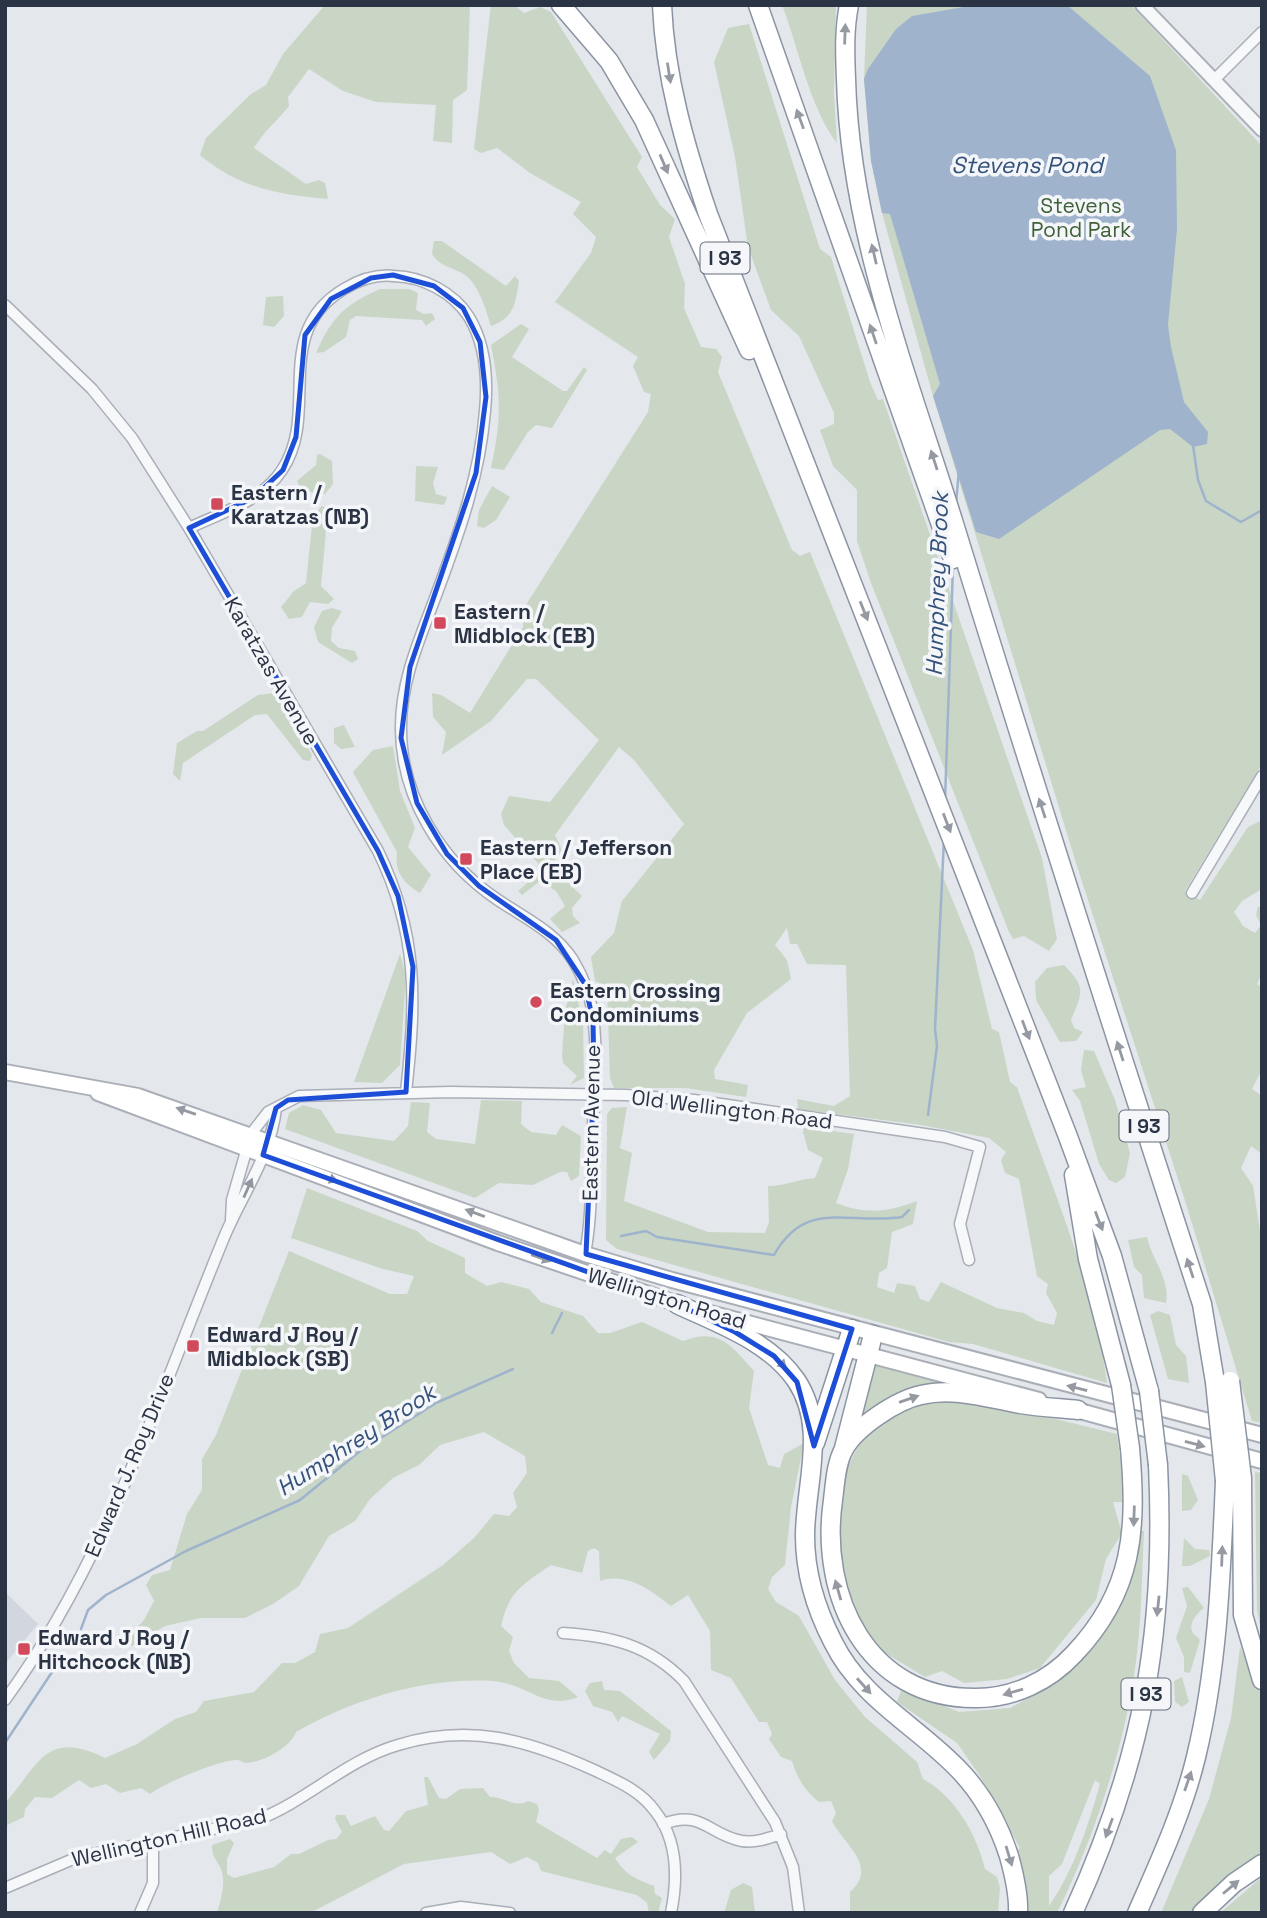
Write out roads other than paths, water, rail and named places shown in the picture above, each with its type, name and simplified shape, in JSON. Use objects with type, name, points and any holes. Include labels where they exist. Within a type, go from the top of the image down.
[{"type":"highway","points":[[561,5],[609,61],[644,120],[687,219],[820,501]]},
{"type":"highway","name":"I 93","points":[[662,5],[671,82],[690,159],[744,309],[1067,1134],[1112,1256],[1149,1391],[1158,1465],[1161,1572],[1143,1708],[1116,1808],[1073,1913]]},
{"type":"highway","points":[[758,5],[903,395]]},
{"type":"highway","points":[[849,5],[844,27],[847,121],[903,395]]},
{"type":"highway","name":"I 93","points":[[903,395],[954,561],[974,596],[1202,1304],[1223,1381],[1233,1479],[1210,1690],[1195,1760],[1165,1850],[1137,1913]]},
{"type":"highway","points":[[873,1335],[836,1476],[830,1539],[836,1584],[852,1627],[864,1646],[898,1676],[939,1695],[973,1698],[1009,1694],[1049,1676],[1082,1645],[1103,1618],[1119,1588],[1132,1544],[1135,1498],[1121,1385],[1088,1259],[1067,1134]]},
{"type":"highway","points":[[677,1304],[736,1332],[765,1349],[783,1364],[797,1382],[807,1407],[814,1446]]},
{"type":"highway","points":[[852,1329],[814,1446],[805,1538],[810,1582],[834,1645],[859,1682],[961,1772],[988,1808],[1003,1839],[1013,1872],[1018,1913]]},
{"type":"highway","points":[[844,1448],[878,1415],[897,1403],[941,1392],[1078,1410]]},
{"type":"highway","points":[[1233,1479],[1243,1615],[1262,1680]]},
{"type":"highway","points":[[1202,1913],[1234,1883],[1262,1864]]},
{"type":"main road","name":"Wellington Road","points":[[5,1072],[138,1096],[586,1254],[873,1335],[1262,1435]]},
{"type":"main road","name":"Wellington Road","points":[[87,1088],[498,1243],[677,1304],[1262,1461]]},
{"type":"street","points":[[1142,5],[1262,130]]},
{"type":"street","points":[[1214,80],[1262,32]]},
{"type":"street","name":"Eastern Avenue","points":[[189,528],[253,498],[268,487],[283,470],[293,449],[298,425],[302,345],[311,325],[331,299],[360,281],[393,275],[434,286],[463,308],[475,329],[484,361],[486,397],[482,437],[465,514],[405,685],[401,727],[405,763],[424,818],[456,865],[496,899],[547,932],[572,958],[592,1006],[594,1094],[586,1254]]},
{"type":"street","name":"Karatzas Avenue","points":[[5,305],[109,408],[144,456],[362,821],[398,896],[413,967],[413,1023],[406,1092]]},
{"type":"street","points":[[1192,893],[1262,776]]},
{"type":"street","name":"Old Wellington Road","points":[[251,1134],[261,1117],[299,1096],[406,1092],[594,1094],[694,1100],[945,1137],[980,1147],[960,1224],[970,1260]]},
{"type":"street","points":[[269,1140],[276,1108]]},
{"type":"street","name":"Edward J. Roy Drive","points":[[231,1220],[232,1200],[251,1134]]},
{"type":"street","name":"Edward J. Roy Drive","points":[[7,1695],[54,1625],[90,1557],[231,1220],[269,1140]]},
{"type":"street","points":[[563,1633],[624,1641],[649,1652],[675,1672],[693,1694],[760,1796],[781,1835],[793,1867],[799,1913]]},
{"type":"street","name":"Wellington Hill Road","points":[[5,1888],[78,1857],[257,1820],[378,1751],[421,1739],[460,1735],[504,1737],[547,1749],[637,1792],[648,1802],[663,1824],[676,1865],[671,1913]]},
{"type":"street","points":[[663,1824],[688,1817],[744,1842],[781,1835]]},
{"type":"street","points":[[140,1913],[153,1883],[153,1841]]},
{"type":"street","points":[[426,1913],[461,1907],[510,1913]]},
{"type":"water","name":"Stevens Pond","points":[[975,5],[1067,5],[1150,76],[1176,150],[1177,229],[1168,325],[1171,347],[1184,402],[1208,432],[1207,444],[1193,447],[1170,429],[1160,430],[999,539],[976,532],[933,396],[940,384],[890,214],[882,213],[871,161],[864,79],[896,29],[912,16]]},
{"type":"waterway","name":"Humphrey Brook","points":[[1193,445],[1198,480],[1206,501],[1241,522],[1262,510]]},
{"type":"waterway","name":"Humphrey Brook","points":[[956,504],[959,469]]},
{"type":"waterway","name":"Humphrey Brook","points":[[945,801],[953,566]]},
{"type":"waterway","name":"Humphrey Brook","points":[[928,1115],[937,1046],[935,1029],[944,839]]},
{"type":"waterway","name":"Humphrey Brook","points":[[621,1236],[646,1231],[657,1237],[774,1255],[786,1237],[800,1226],[814,1220],[902,1217],[909,1210]]},
{"type":"waterway","name":"Humphrey Brook","points":[[552,1333],[562,1313]]},
{"type":"waterway","name":"Humphrey Brook","points":[[81,1629],[88,1610],[106,1595],[186,1551],[300,1500],[360,1451],[436,1403],[513,1369]]},
{"type":"waterway","name":"Humphrey Brook","points":[[5,1743],[60,1660]]},
{"type":"place","name":"Eastern / Karatzas (NB)","points":[[217,504]]},
{"type":"place","name":"Eastern / Midblock (EB)","points":[[440,623]]},
{"type":"place","name":"Eastern / Jefferson Place (EB)","points":[[466,859]]},
{"type":"place","name":"Eastern Crossing Condominiums","points":[[536,1002]]},
{"type":"place","name":"Edward J Roy / Midblock (SB)","points":[[193,1346]]},
{"type":"place","name":"Edward J Roy / Hitchcock (NB)","points":[[24,1649]]},
{"type":"park label","name":"Stevens Pond Park","points":[[1081,217]]}]
